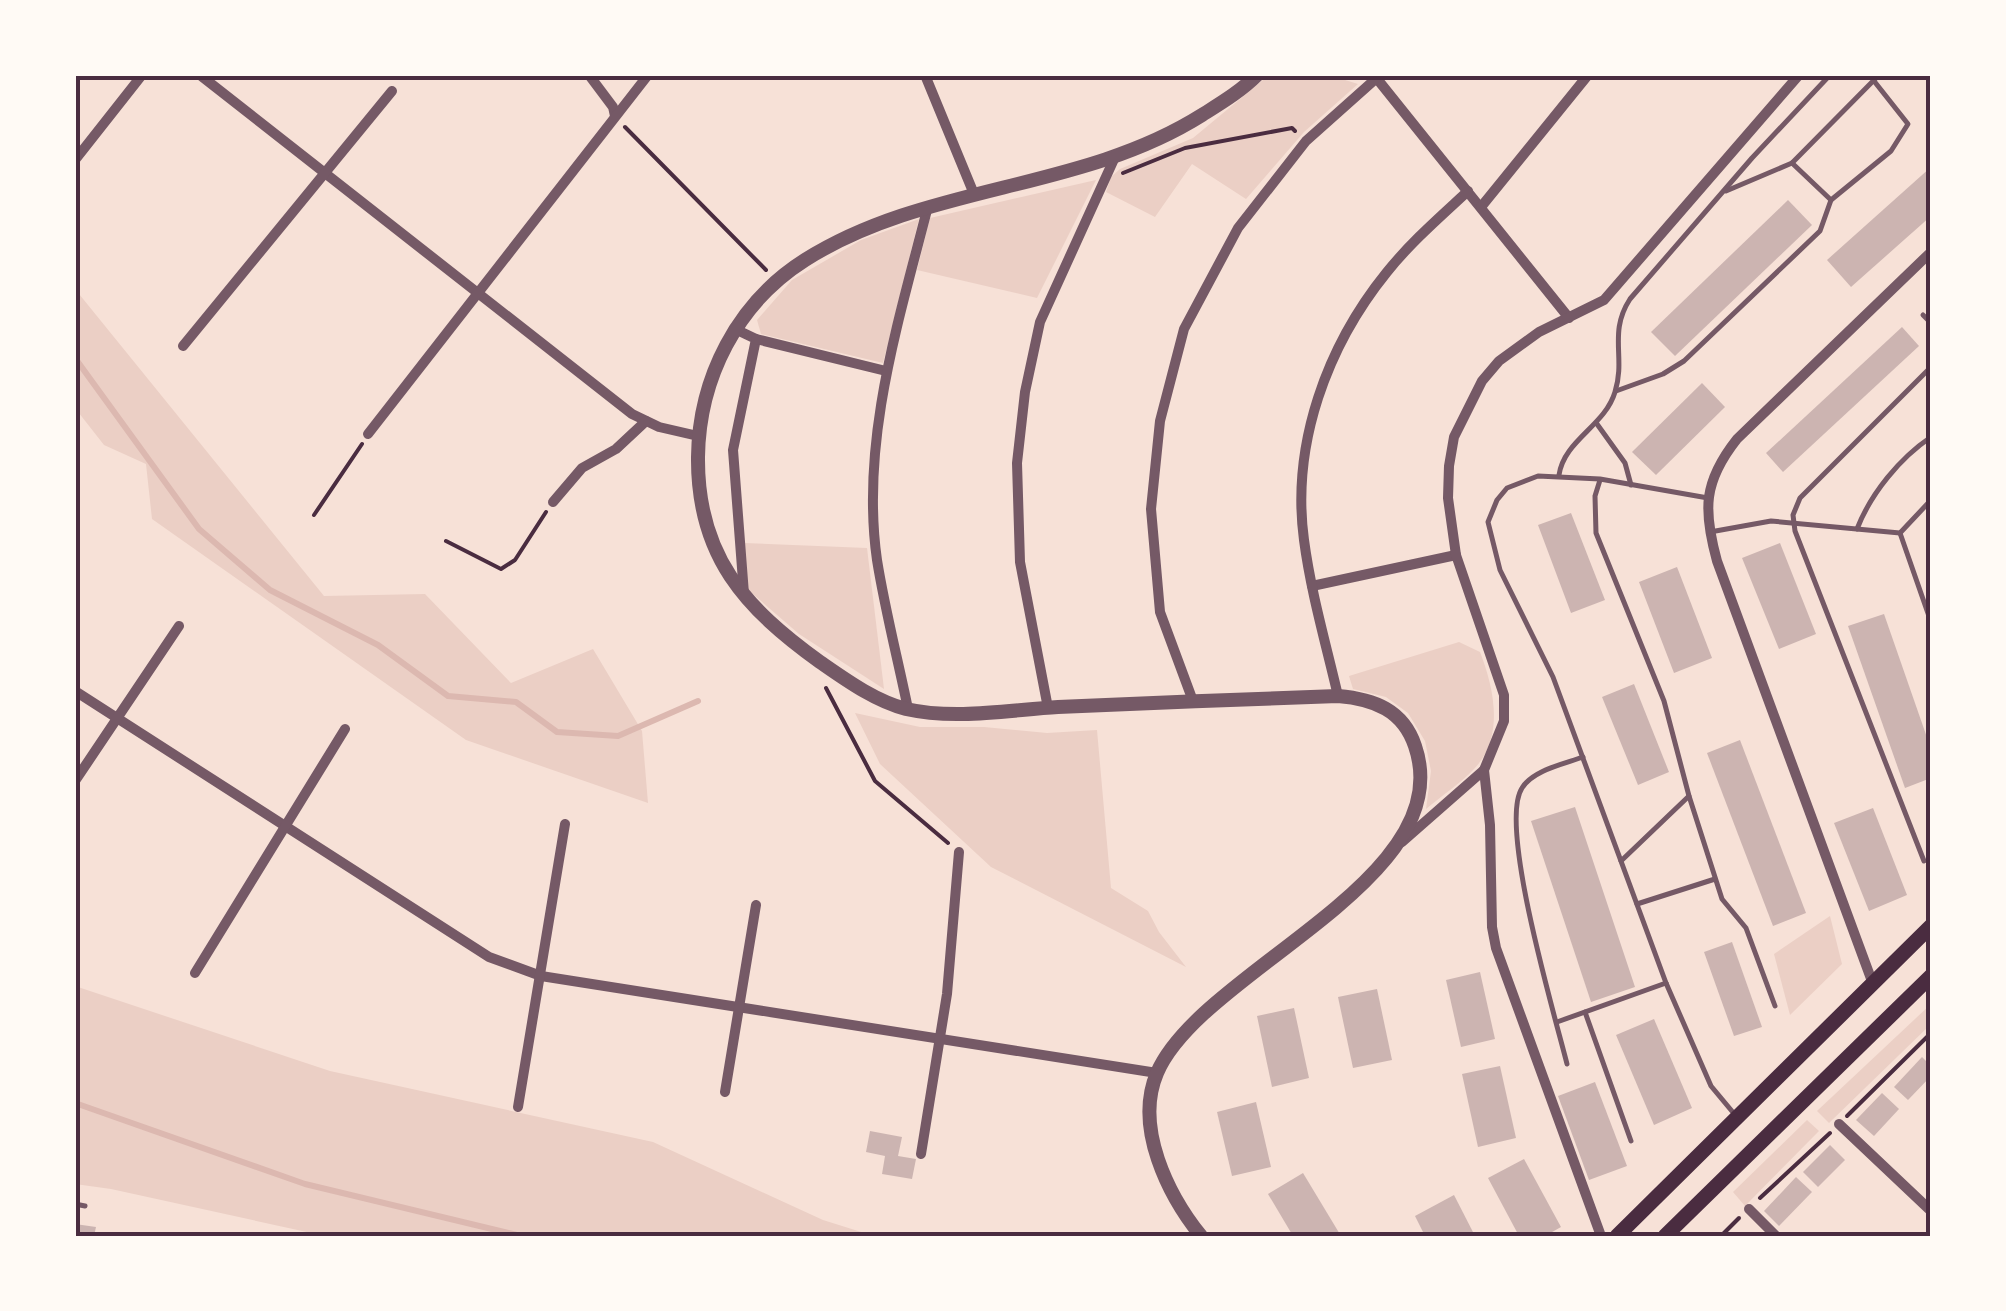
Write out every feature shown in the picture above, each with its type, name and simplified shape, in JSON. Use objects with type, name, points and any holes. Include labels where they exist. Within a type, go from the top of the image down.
[{"type":"main road","points":[[1617,1236],[1931,926]]},
{"type":"main road","points":[[1665,1236],[1931,976]]},
{"type":"street","points":[[75,160],[142,75]]},
{"type":"street","points":[[200,75],[632,414],[698,436]]},
{"type":"street","points":[[589,75],[613,107],[615,116]]},
{"type":"street","points":[[368,434],[648,75]]},
{"type":"street","points":[[925,75],[974,194]]},
{"type":"street","points":[[1257,75],[1180,129],[1151,144],[1055,177],[928,206],[845,238],[776,281],[736,329],[718,357],[705,389],[698,436],[702,507],[714,546],[745,600],[841,677],[883,701],[908,709],[978,713],[1338,696],[1378,703],[1398,716],[1411,734],[1421,777],[1417,801],[1390,852]]},
{"type":"street","points":[[1481,207],[1588,75]]},
{"type":"street","points":[[1201,1236],[1181,1212],[1163,1173],[1150,1117],[1157,1073],[1169,1054],[1215,1005],[1338,908],[1390,852],[1484,770],[1504,721],[1504,695],[1456,555],[1448,498],[1448,466],[1464,412],[1482,381],[1518,345],[1604,300],[1799,75]]},
{"type":"street","points":[[1193,701],[1160,612],[1152,509],[1160,421],[1184,329],[1238,228],[1306,142],[1377,76],[1569,318]]},
{"type":"street","points":[[183,346],[392,91]]},
{"type":"street","points":[[1048,708],[1020,562],[1017,464],[1024,392],[1040,322],[1115,157]]},
{"type":"street","points":[[1338,696],[1304,536],[1302,472],[1312,413],[1362,305],[1389,270],[1468,191]]},
{"type":"street","points":[[908,709],[877,558],[874,486],[886,372],[928,206]]},
{"type":"street","points":[[1873,984],[1746,642],[1709,532],[1708,498],[1713,476],[1738,439],[1931,252]]},
{"type":"street","points":[[736,329],[756,339],[886,372]]},
{"type":"street","points":[[745,600],[732,450],[756,339]]},
{"type":"street","points":[[552,502],[582,468],[616,448],[646,420]]},
{"type":"street","points":[[1312,586],[1456,555]]},
{"type":"street","points":[[75,781],[180,626]]},
{"type":"street","points":[[75,691],[490,956],[541,976],[1157,1073]]},
{"type":"street","points":[[195,973],[346,730]]},
{"type":"street","points":[[1484,770],[1496,948],[1601,1236]]},
{"type":"street","points":[[518,1107],[565,824]]},
{"type":"street","points":[[921,1154],[940,1038],[958,852]]},
{"type":"street","points":[[725,1092],[756,906]]},
{"type":"street","points":[[1839,1124],[1930,1209]]},
{"type":"street","points":[[1749,1209],[1776,1236]]},
{"type":"lane","points":[[1559,476],[1564,457],[1597,424],[1616,391],[1616,334],[1621,313],[1830,75]]},
{"type":"lane","points":[[1616,391],[1662,374],[1684,361],[1820,231],[1831,200],[1871,169],[1908,129],[1907,118],[1876,78],[1792,162],[1724,192]]},
{"type":"lane","points":[[1792,162],[1831,200]]},
{"type":"lane","points":[[1922,262],[1931,271]]},
{"type":"lane","points":[[1923,315],[1931,323]]},
{"type":"lane","points":[[1924,861],[1793,522],[1796,502],[1931,367]]},
{"type":"lane","points":[[1597,424],[1626,463],[1630,485]]},
{"type":"lane","points":[[1857,529],[1874,495],[1931,436]]},
{"type":"lane","points":[[1708,498],[1600,480],[1538,476],[1507,488],[1488,522],[1500,570],[1554,677],[1666,983],[1711,1086],[1738,1117]]},
{"type":"lane","points":[[1600,480],[1595,496],[1596,533],[1664,701],[1722,899],[1746,928],[1775,1006]]},
{"type":"lane","points":[[1900,534],[1931,500]]},
{"type":"lane","points":[[1709,532],[1757,521],[1900,534]]},
{"type":"lane","points":[[1900,534],[1931,622]]},
{"type":"lane","points":[[1567,1064],[1519,864],[1517,804],[1522,787],[1535,776],[1582,756]]},
{"type":"lane","points":[[1621,861],[1689,796]]},
{"type":"lane","points":[[1637,904],[1716,878]]},
{"type":"lane","points":[[1556,1022],[1666,983]]},
{"type":"lane","points":[[1585,1012],[1630,1141]]},
{"type":"lane","points":[[75,1204],[85,1206]]},
{"type":"path","points":[[615,116],[776,281]]},
{"type":"path","points":[[1115,157],[1120,175],[1185,148],[1292,128],[1306,142]]},
{"type":"path","points":[[314,515],[368,434]]},
{"type":"path","points":[[446,541],[501,569],[515,560],[552,502]]},
{"type":"path","points":[[824,685],[875,781],[958,852]]},
{"type":"path","points":[[1721,1236],[1931,1033]]},
{"type":"shaded area","points":[[1269,75],[1329,75],[1358,84],[1304,132],[1246,199],[1192,164],[1155,217],[1106,192],[1111,177],[1120,169],[1193,138]]},
{"type":"shaded area","points":[[1096,180],[1037,298],[917,270],[930,218]]},
{"type":"shaded area","points":[[919,219],[883,363],[761,334],[757,320],[792,280],[861,240]]},
{"type":"shaded area","points":[[75,289],[324,596],[425,594],[511,683],[593,649],[642,731],[648,803],[466,740],[152,519],[146,464],[104,445],[75,408]]},
{"type":"shaded area","points":[[744,543],[867,548],[884,689],[799,634],[746,588]]},
{"type":"shaded area","points":[[1459,642],[1480,652],[1492,696],[1493,727],[1484,756],[1474,769],[1426,809],[1431,771],[1425,741],[1408,713],[1386,697],[1353,689],[1349,676]]},
{"type":"shaded area","points":[[855,713],[920,727],[984,727],[1047,733],[1097,730],[1111,888],[1148,911],[1186,967],[991,867],[880,764]]},
{"type":"shaded area","points":[[1830,916],[1842,964],[1790,1015],[1774,954]]},
{"type":"shaded area","points":[[75,986],[330,1071],[653,1142],[823,1220],[874,1236],[325,1236],[75,1184]]},
{"type":"shaded area","points":[[1931,1004],[1931,1024],[1829,1123],[1817,1111]]},
{"type":"shaded area","points":[[1807,1120],[1819,1131],[1745,1206],[1733,1192]]},
{"type":"building","points":[[1931,167],[1931,216],[1851,287],[1827,260]]},
{"type":"building","points":[[1788,200],[1812,225],[1675,356],[1651,332]]},
{"type":"building","points":[[1902,327],[1919,346],[1783,472],[1766,453]]},
{"type":"building","points":[[1702,383],[1725,407],[1656,475],[1632,452]]},
{"type":"building","points":[[1571,513],[1605,600],[1571,613],[1538,525]]},
{"type":"building","points":[[1780,543],[1816,634],[1779,649],[1742,558]]},
{"type":"building","points":[[1677,567],[1712,658],[1674,673],[1639,582]]},
{"type":"building","points":[[1884,614],[1931,749],[1931,778],[1905,788],[1848,626]]},
{"type":"building","points":[[1634,684],[1669,772],[1638,785],[1602,697]]},
{"type":"building","points":[[1740,740],[1806,913],[1773,926],[1707,753]]},
{"type":"building","points":[[1575,807],[1635,987],[1591,1002],[1531,821]]},
{"type":"building","points":[[1873,808],[1907,895],[1869,911],[1834,823]]},
{"type":"building","points":[[1732,942],[1762,1027],[1734,1036],[1704,952]]},
{"type":"building","points":[[1480,972],[1495,1039],[1461,1047],[1446,980]]},
{"type":"building","points":[[1377,989],[1392,1060],[1353,1068],[1338,997]]},
{"type":"building","points":[[1294,1008],[1309,1078],[1272,1087],[1257,1016]]},
{"type":"building","points":[[1654,1019],[1692,1108],[1654,1125],[1616,1035]]},
{"type":"building","points":[[1922,1057],[1931,1066],[1931,1076],[1908,1100],[1894,1087]]},
{"type":"building","points":[[1500,1066],[1516,1138],[1478,1147],[1462,1074]]},
{"type":"building","points":[[1595,1082],[1627,1166],[1589,1180],[1558,1096]]},
{"type":"building","points":[[1882,1093],[1899,1109],[1874,1136],[1856,1120]]},
{"type":"building","points":[[1256,1102],[1271,1167],[1232,1176],[1217,1112]]},
{"type":"building","points":[[870,1131],[902,1137],[898,1156],[916,1159],[912,1179],[882,1174],[885,1156],[866,1152]]},
{"type":"building","points":[[1830,1145],[1845,1160],[1818,1187],[1803,1172]]},
{"type":"building","points":[[1524,1159],[1561,1227],[1545,1236],[1519,1236],[1488,1178]]},
{"type":"building","points":[[1303,1173],[1341,1236],[1293,1236],[1268,1194]]},
{"type":"building","points":[[1796,1177],[1812,1192],[1779,1226],[1764,1211]]},
{"type":"building","points":[[1454,1195],[1475,1236],[1425,1236],[1415,1216]]},
{"type":"building","points":[[75,1224],[96,1227],[94,1236],[75,1236]]},
{"type":"waterway","points":[[75,358],[199,529],[270,590],[378,645],[448,696],[516,702],[557,732],[618,736],[698,701]]},
{"type":"waterway","points":[[75,1103],[305,1184],[521,1236]]}]
